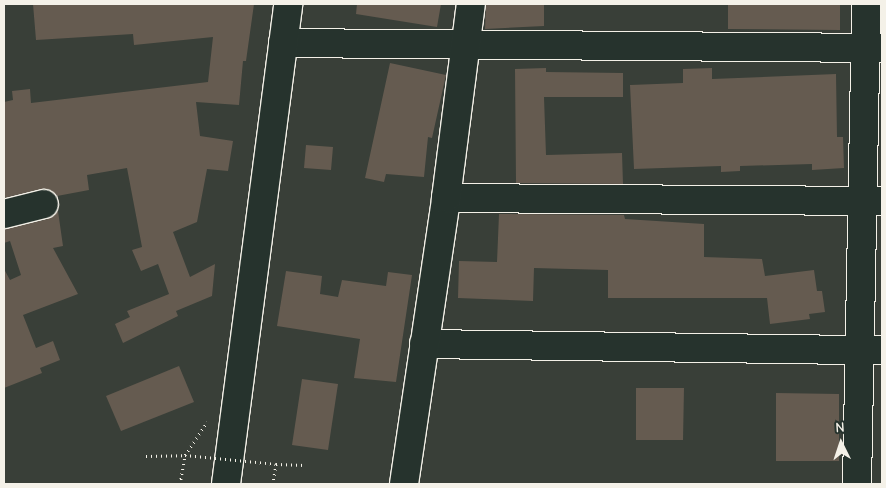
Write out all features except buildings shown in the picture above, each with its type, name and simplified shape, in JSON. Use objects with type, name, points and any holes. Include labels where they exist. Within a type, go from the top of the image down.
[{"type":"street","points":[[226,484],[288,4]]},
{"type":"street","points":[[404,484],[446,198],[471,4]]},
{"type":"street","points":[[857,484],[870,350],[873,48],[866,4]]},
{"type":"street","points":[[283,43],[873,48]]},
{"type":"street","points":[[446,198],[871,200]]},
{"type":"street","points":[[4,214],[44,204]]},
{"type":"street","points":[[424,344],[870,350]]},
{"type":"path","points":[[180,484],[185,455],[207,422]]},
{"type":"path","points":[[146,456],[185,455],[305,465]]},
{"type":"path","points":[[273,484],[276,464]]}]
